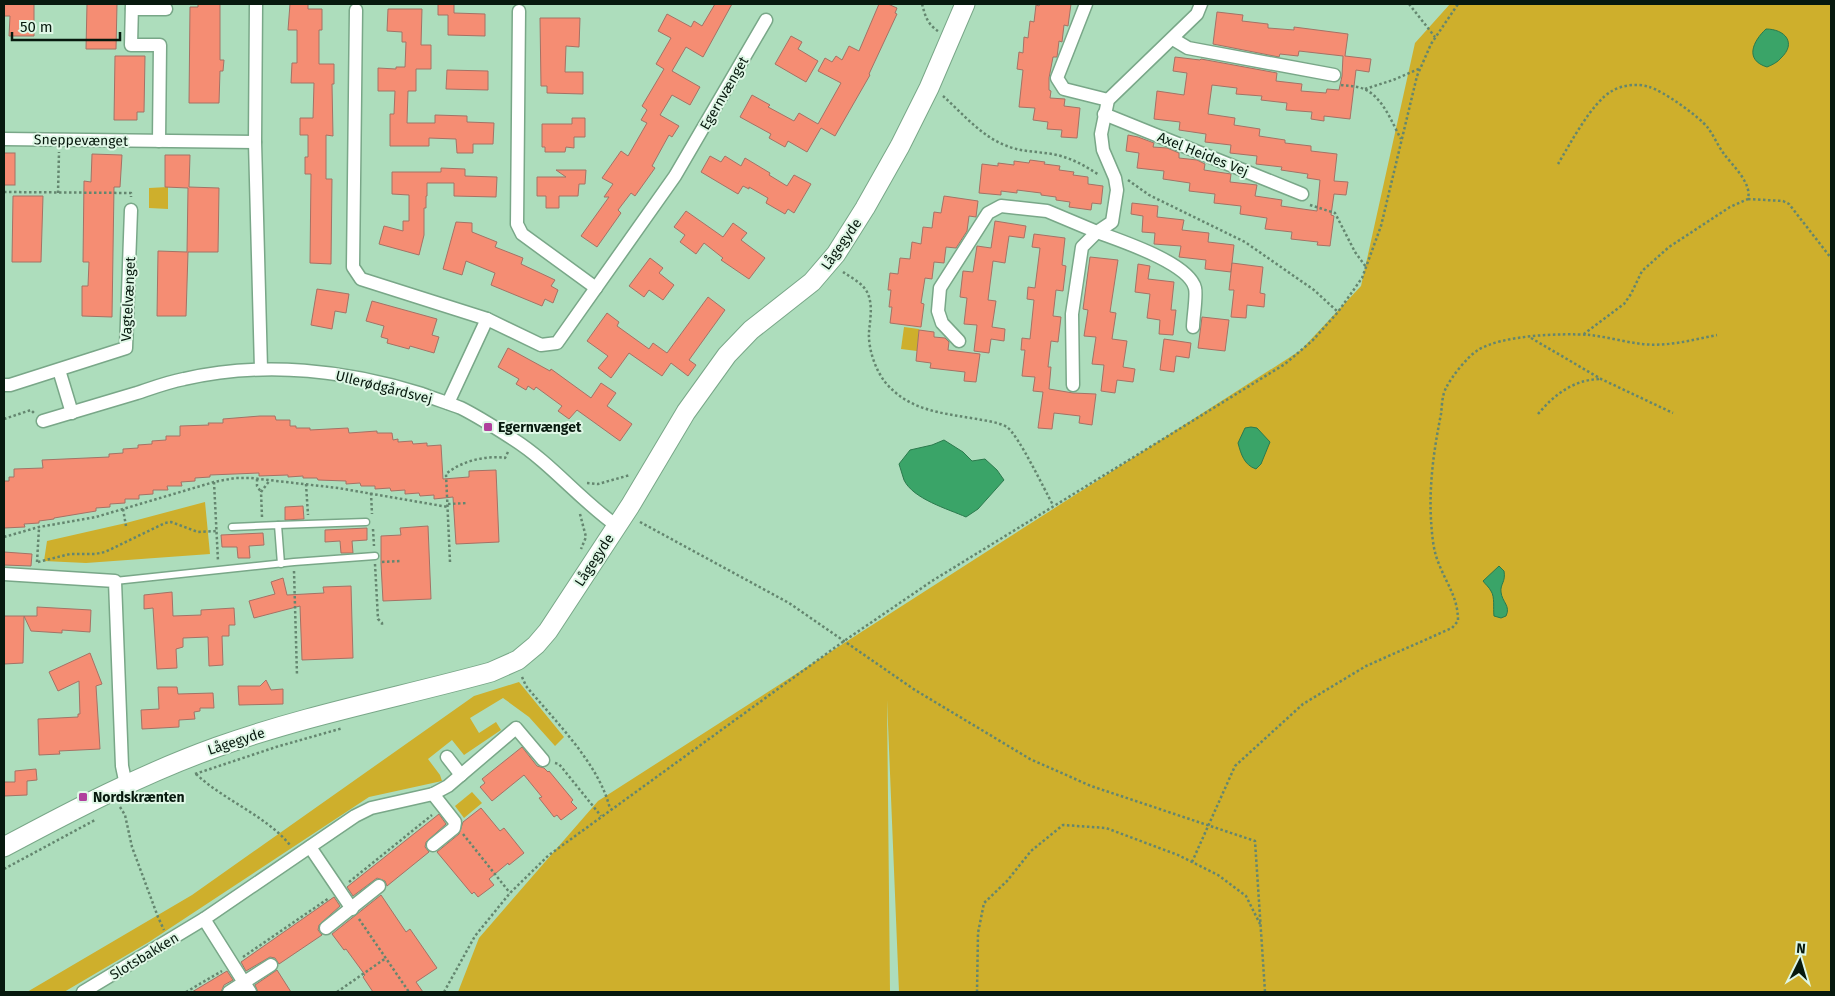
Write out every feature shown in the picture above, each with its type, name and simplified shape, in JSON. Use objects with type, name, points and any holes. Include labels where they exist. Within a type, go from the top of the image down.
[{"type":"street","points":[[256,4],[255,142],[261,369]]},
{"type":"street","name":"Lågegyde","points":[[4,847],[127,794],[165,767],[238,740],[364,704],[491,672],[510,665],[536,645],[548,631],[617,526],[686,412],[716,368],[734,345],[807,286],[830,262],[883,177],[928,88],[965,4]]},
{"type":"street","points":[[1086,4],[1058,78],[1064,90],[1108,100]]},
{"type":"street","points":[[1073,385],[1072,314],[1082,247],[1097,232],[1112,222],[1117,190],[1115,178],[1103,150],[1101,134],[1108,100],[1174,39],[1197,14],[1201,4]]},
{"type":"street","points":[[159,141],[160,45],[132,45],[132,6],[166,9]]},
{"type":"street","name":"Egernvænget","points":[[356,10],[353,267],[361,280],[487,319],[541,345],[557,343],[675,176],[766,20]]},
{"type":"street","points":[[519,11],[517,224],[522,234],[596,288]]},
{"type":"street","points":[[1174,39],[1188,48],[1334,75]]},
{"type":"street","name":"Axel Heides Vej","points":[[1104,114],[1302,194]]},
{"type":"street","name":"Sneppevænget","points":[[4,139],[255,142]]},
{"type":"street","points":[[959,341],[942,323],[938,311],[940,288],[988,213],[1001,206],[1047,211],[1152,253],[1186,273],[1195,288],[1193,327]]},
{"type":"street","name":"Vagtelvænget","points":[[4,385],[10,386],[126,348],[131,210]]},
{"type":"street","points":[[448,403],[487,319]]},
{"type":"street","name":"Ullerødgårdsvej","points":[[43,421],[183,379],[219,372],[261,369],[320,372],[364,379],[448,403],[491,425],[514,439],[617,526]]},
{"type":"street","points":[[59,370],[72,413]]},
{"type":"street","points":[[4,574],[115,581],[122,766],[127,794]]},
{"type":"street","name":"Slotsbakken","points":[[83,992],[204,919],[355,816],[371,808],[433,794],[448,786],[516,728],[543,760]]},
{"type":"street","points":[[447,757],[461,775]]},
{"type":"street","points":[[433,794],[455,822],[454,828],[433,846]]},
{"type":"street","points":[[310,847],[352,909]]},
{"type":"street","points":[[326,928],[379,886]]},
{"type":"street","points":[[204,919],[247,988]]},
{"type":"street","points":[[229,992],[247,988],[272,965]]},
{"type":"lane","points":[[232,527],[366,522]]},
{"type":"lane","points":[[278,525],[281,564]]},
{"type":"lane","points":[[115,581],[294,562],[375,559]]},
{"type":"path","points":[[1409,4],[1435,37]]},
{"type":"path","points":[[444,992],[475,936],[510,893],[549,855],[610,809],[844,641],[932,581],[1285,364],[1313,340],[1338,312],[1362,278],[1381,226],[1417,76],[1435,37],[1458,4]]},
{"type":"path","points":[[1334,75],[1338,84],[1365,89],[1421,68]]},
{"type":"path","points":[[1558,164],[1580,127],[1610,92],[1618,88],[1634,85],[1649,86],[1683,107],[1708,128],[1715,142],[1746,183],[1750,192],[1748,199]]},
{"type":"path","points":[[928,88],[940,93],[981,131],[1005,146],[1020,150],[1060,155],[1083,164],[1101,176],[1126,179],[1150,195],[1245,242],[1314,290],[1338,312]]},
{"type":"path","points":[[1365,89],[1380,102],[1402,141]]},
{"type":"path","points":[[58,193],[59,149]]},
{"type":"path","points":[[4,192],[131,194],[131,210]]},
{"type":"path","points":[[1302,194],[1308,204],[1335,212],[1355,252],[1366,266]]},
{"type":"path","points":[[1582,335],[1624,304],[1642,271],[1669,247],[1730,207],[1748,199],[1783,201],[1789,204],[1831,258]]},
{"type":"path","points":[[830,262],[863,286],[869,295],[871,307],[869,335],[874,360],[885,381],[905,400],[925,410],[994,422],[1006,427],[1016,437],[1053,506]]},
{"type":"path","points":[[1192,862],[1235,766],[1303,704],[1366,666],[1452,628],[1458,621],[1458,607],[1450,586],[1438,564],[1431,520],[1431,483],[1445,390],[1456,372],[1477,350],[1500,342],[1530,337],[1582,335],[1643,344],[1670,344],[1717,335]]},
{"type":"path","points":[[1530,337],[1601,379],[1673,413]]},
{"type":"path","points":[[1538,414],[1561,390],[1588,380],[1601,379]]},
{"type":"path","points":[[4,419],[31,410],[43,421]]},
{"type":"path","points":[[450,562],[446,474],[458,466],[486,457],[505,458],[514,439]]},
{"type":"path","points":[[566,481],[598,484],[629,475],[644,483]]},
{"type":"path","points":[[4,538],[39,527],[96,517],[214,482],[235,478],[346,489],[448,505],[468,503]]},
{"type":"path","points":[[257,479],[256,486],[261,492],[262,526]]},
{"type":"path","points":[[261,492],[270,480]]},
{"type":"path","points":[[214,482],[219,570]]},
{"type":"path","points":[[306,484],[309,523]]},
{"type":"path","points":[[123,509],[126,526]]},
{"type":"path","points":[[578,512],[582,518],[586,537],[578,554]]},
{"type":"path","points":[[635,530],[645,515]]},
{"type":"path","points":[[37,562],[70,554],[96,554],[104,552],[165,523],[171,522],[198,532],[217,531]]},
{"type":"path","points":[[640,522],[789,603],[915,690],[1030,759],[1091,786],[1255,840],[1265,992]]},
{"type":"path","points":[[36,576],[39,527]]},
{"type":"path","points":[[375,559],[400,561]]},
{"type":"path","points":[[294,562],[297,675]]},
{"type":"path","points":[[378,619],[382,626]]},
{"type":"path","points":[[520,675],[526,686],[595,771],[605,790],[610,809]]},
{"type":"path","points":[[187,778],[276,747],[350,726]]},
{"type":"path","points":[[543,760],[559,764],[601,816]]},
{"type":"path","points":[[196,774],[219,794],[279,832],[298,855]]},
{"type":"path","points":[[127,794],[118,808],[125,815],[132,847],[158,917],[169,940]]},
{"type":"path","points":[[186,992],[232,964],[340,890],[444,806]]},
{"type":"path","points":[[4,869],[99,818]]},
{"type":"path","points":[[977,992],[978,933],[984,903],[1007,881],[1031,851],[1063,825],[1106,828],[1178,855],[1218,875],[1246,896],[1261,925]]},
{"type":"path","points":[[454,828],[464,834],[510,893]]},
{"type":"path","points":[[352,909],[409,992]]},
{"type":"path","points":[[337,992],[386,958]]},
{"type":"shaded area","points":[[1450,4],[1831,4],[1831,992],[899,992],[887,700],[890,992],[458,992],[479,938],[598,801],[1301,350],[1361,286],[1415,43]]},
{"type":"shaded area","points":[[1766,29],[1779,31],[1787,38],[1788,42],[1786,52],[1781,58],[1767,67],[1755,60],[1753,55],[1757,39]]},
{"type":"shaded area","points":[[168,187],[168,209],[149,208],[149,188]]},
{"type":"shaded area","points":[[904,327],[919,329],[917,351],[901,349]]},
{"type":"shaded area","points":[[1245,428],[1257,428],[1270,442],[1261,464],[1256,469],[1246,462],[1238,443]]},
{"type":"shaded area","points":[[944,440],[963,452],[972,461],[985,459],[997,470],[1004,480],[978,509],[966,517],[932,503],[915,493],[904,480],[899,464],[910,450]]},
{"type":"shaded area","points":[[205,502],[210,554],[86,563],[44,561],[47,541]]},
{"type":"shaded area","points":[[1499,566],[1504,571],[1501,592],[1507,607],[1506,616],[1501,618],[1494,616],[1492,593],[1483,581]]},
{"type":"shaded area","points":[[519,682],[564,737],[555,746],[529,717],[503,698],[470,718],[479,733],[496,722],[501,730],[464,755],[452,740],[428,759],[440,775],[442,781],[369,797],[149,942],[64,992],[27,992],[192,895],[474,696]]},
{"type":"shaded area","points":[[472,792],[482,803],[464,818],[455,806]]},
{"type":"building","points":[[4,4],[34,4],[34,36],[9,36],[10,16],[4,16]]},
{"type":"building","points":[[87,4],[117,4],[116,49],[86,49]]},
{"type":"building","points":[[198,4],[220,4],[220,60],[224,60],[223,71],[220,71],[219,103],[189,103],[190,7],[198,7]]},
{"type":"building","points":[[290,4],[308,4],[308,9],[322,9],[322,30],[319,30],[319,64],[334,64],[334,84],[332,84],[333,136],[326,135],[326,179],[332,179],[331,264],[310,263],[311,174],[305,174],[305,157],[308,157],[308,135],[300,135],[300,118],[313,118],[314,83],[291,83],[292,63],[297,63],[297,30],[288,30]]},
{"type":"building","points":[[438,4],[454,4],[454,13],[485,14],[485,36],[448,35],[448,15],[438,15]]},
{"type":"building","points":[[715,4],[732,4],[703,57],[686,47],[672,71],[700,87],[690,105],[672,95],[660,115],[679,126],[672,137],[669,135],[652,166],[655,168],[635,196],[631,193],[618,210],[621,213],[597,247],[581,236],[609,197],[604,197],[613,184],[602,178],[621,151],[628,156],[647,123],[641,120],[647,110],[642,106],[664,69],[656,64],[671,38],[658,31],[667,14],[691,27],[694,21],[702,26]]},
{"type":"building","points":[[879,4],[888,4],[897,8],[895,13],[897,14],[870,75],[835,136],[821,128],[807,152],[788,141],[785,147],[769,138],[771,134],[740,117],[752,95],[770,105],[768,107],[794,121],[799,113],[818,124],[841,83],[818,71],[825,58],[832,62],[836,56],[842,60],[849,46],[859,51]]},
{"type":"building","points":[[1040,4],[1071,4],[1068,26],[1064,25],[1062,42],[1059,41],[1057,57],[1053,57],[1049,90],[1051,91],[1050,98],[1065,99],[1064,106],[1080,108],[1077,138],[1061,137],[1062,130],[1047,129],[1048,122],[1033,120],[1035,108],[1019,107],[1023,70],[1017,69],[1019,52],[1023,53],[1024,37],[1028,38],[1030,21],[1034,22],[1036,5],[1039,6]]},
{"type":"building","points":[[388,9],[422,9],[421,45],[431,45],[431,69],[416,69],[416,91],[408,91],[407,123],[435,123],[435,115],[467,116],[467,122],[494,123],[493,144],[473,144],[473,153],[457,153],[456,139],[429,138],[429,146],[390,146],[390,114],[394,114],[395,91],[378,91],[378,68],[396,69],[396,67],[405,67],[406,42],[402,42],[402,32],[387,31]]},
{"type":"building","points":[[1217,12],[1243,15],[1242,21],[1268,24],[1268,28],[1294,30],[1294,27],[1348,34],[1345,56],[1371,59],[1369,72],[1356,70],[1350,119],[1324,116],[1324,121],[1311,119],[1312,112],[1286,110],[1287,103],[1261,100],[1262,96],[1236,94],[1237,88],[1212,85],[1208,114],[1235,118],[1234,125],[1260,129],[1259,136],[1285,140],[1285,143],[1311,146],[1311,151],[1337,154],[1334,181],[1348,182],[1346,195],[1334,194],[1331,215],[1334,216],[1330,246],[1317,245],[1318,242],[1291,239],[1292,232],[1265,229],[1267,218],[1240,214],[1241,206],[1214,203],[1215,194],[1189,191],[1190,183],[1163,179],[1164,171],[1137,168],[1139,153],[1126,151],[1128,135],[1138,137],[1154,143],[1153,147],[1167,148],[1179,153],[1179,158],[1197,160],[1205,164],[1204,170],[1231,174],[1230,182],[1257,185],[1255,196],[1282,200],[1281,206],[1317,211],[1320,180],[1307,178],[1308,174],[1281,170],[1282,167],[1256,164],[1257,156],[1230,153],[1231,145],[1205,142],[1206,134],[1179,130],[1180,122],[1154,119],[1157,91],[1184,95],[1187,73],[1173,71],[1175,57],[1201,59],[1277,73],[1276,81],[1302,84],[1301,91],[1326,93],[1327,89],[1339,90],[1343,56],[1299,51],[1298,56],[1280,54],[1279,57],[1213,44]]},
{"type":"building","points":[[540,18],[580,18],[579,47],[566,46],[565,72],[583,72],[583,94],[547,93],[547,86],[541,86]]},
{"type":"building","points":[[791,36],[802,42],[798,49],[818,61],[806,82],[775,64]]},
{"type":"building","points":[[115,56],[145,56],[144,112],[137,112],[137,120],[114,120]]},
{"type":"building","points":[[447,70],[488,71],[488,90],[446,89]]},
{"type":"building","points":[[572,118],[585,118],[585,137],[574,137],[574,148],[566,147],[565,152],[545,152],[545,147],[542,147],[542,124],[572,124]]},
{"type":"building","points":[[4,153],[15,153],[15,185],[4,185]]},
{"type":"building","points":[[92,154],[122,155],[120,187],[114,187],[112,317],[82,316],[82,286],[88,286],[89,262],[83,262],[84,181],[91,182]]},
{"type":"building","points":[[165,155],[190,155],[189,187],[219,188],[218,252],[188,252],[186,316],[157,316],[158,251],[187,252],[188,188],[165,187]]},
{"type":"building","points":[[710,156],[721,162],[725,156],[741,166],[745,158],[787,186],[794,175],[811,184],[794,213],[788,209],[785,214],[766,203],[768,198],[749,187],[749,189],[743,186],[738,194],[701,172]]},
{"type":"building","points":[[1030,160],[1060,166],[1059,170],[1074,172],[1073,175],[1088,177],[1088,184],[1103,186],[1101,204],[1092,203],[1091,210],[1069,207],[1070,202],[1056,200],[1056,197],[1041,195],[1041,193],[1017,190],[1017,193],[1001,191],[1001,195],[979,193],[982,164],[1014,165],[1014,161],[1029,163]]},
{"type":"building","points":[[441,168],[465,169],[465,176],[497,177],[496,197],[454,196],[454,183],[427,183],[426,208],[424,208],[424,235],[419,255],[379,244],[384,226],[403,231],[403,221],[409,221],[409,195],[392,194],[392,172],[441,172]]},
{"type":"building","points":[[556,170],[586,170],[585,184],[579,184],[578,196],[559,196],[559,208],[546,208],[546,196],[537,196],[537,177],[566,177]]},
{"type":"building","points":[[13,196],[43,196],[41,262],[12,262]]},
{"type":"building","points":[[944,196],[978,201],[976,217],[969,216],[967,231],[956,248],[946,247],[944,263],[934,262],[932,279],[925,278],[921,303],[924,304],[921,327],[890,323],[892,307],[889,307],[891,290],[888,290],[890,273],[898,274],[900,258],[910,259],[912,242],[921,244],[923,227],[932,228],[934,212],[941,213]]},
{"type":"building","points":[[1132,203],[1158,206],[1157,217],[1184,220],[1182,230],[1209,233],[1208,242],[1234,245],[1231,272],[1205,269],[1206,260],[1179,257],[1181,246],[1154,244],[1155,233],[1142,232],[1143,216],[1131,214]]},
{"type":"building","points":[[686,211],[723,237],[733,223],[747,233],[741,240],[765,258],[749,279],[721,260],[723,258],[704,243],[696,254],[680,242],[685,235],[674,227]]},
{"type":"building","points":[[995,221],[1026,226],[1024,238],[1009,236],[1005,263],[993,261],[988,300],[996,301],[992,327],[1005,329],[1004,341],[991,339],[989,353],[974,351],[977,325],[964,324],[967,298],[960,297],[963,271],[973,272],[977,246],[991,248]]},
{"type":"building","points":[[456,222],[472,223],[472,232],[497,242],[495,247],[523,258],[521,264],[555,280],[551,286],[558,290],[553,303],[545,299],[542,306],[491,285],[495,273],[466,261],[462,275],[443,269]]},
{"type":"building","points":[[1034,234],[1065,238],[1062,265],[1066,266],[1063,291],[1056,290],[1053,316],[1061,317],[1058,342],[1051,341],[1048,367],[1051,367],[1049,389],[1096,394],[1092,425],[1079,423],[1080,416],[1054,413],[1052,429],[1038,428],[1043,392],[1033,391],[1035,377],[1022,376],[1025,350],[1021,350],[1022,338],[1030,339],[1034,300],[1027,299],[1028,287],[1035,288],[1040,248],[1032,247]]},
{"type":"building","points":[[1090,257],[1118,260],[1110,312],[1116,313],[1112,339],[1127,341],[1123,367],[1135,369],[1133,382],[1117,380],[1115,393],[1101,391],[1104,365],[1092,364],[1096,337],[1084,336],[1088,310],[1083,309]]},
{"type":"building","points":[[650,258],[663,268],[659,273],[674,285],[663,300],[649,290],[644,297],[629,286]]},
{"type":"building","points":[[1232,263],[1263,267],[1260,293],[1265,294],[1264,307],[1247,305],[1246,318],[1231,317],[1234,290],[1229,290]]},
{"type":"building","points":[[1138,264],[1150,266],[1148,279],[1174,282],[1171,310],[1176,310],[1173,335],[1159,334],[1160,320],[1147,318],[1150,294],[1135,292]]},
{"type":"building","points":[[317,289],[349,294],[346,313],[335,311],[332,329],[311,325]]},
{"type":"building","points":[[708,297],[725,310],[689,360],[696,365],[688,376],[671,363],[662,376],[629,353],[611,378],[598,368],[608,356],[587,341],[607,313],[619,322],[617,326],[649,349],[653,343],[667,353]]},
{"type":"building","points":[[372,301],[437,319],[432,335],[439,337],[434,353],[410,346],[409,349],[387,343],[388,339],[381,337],[384,326],[366,321]]},
{"type":"building","points":[[1202,317],[1229,320],[1225,351],[1198,348]]},
{"type":"building","points":[[919,330],[934,332],[934,337],[945,338],[949,342],[948,350],[980,354],[976,382],[964,381],[965,372],[930,368],[931,363],[916,361]]},
{"type":"building","points":[[1164,339],[1191,343],[1189,358],[1176,356],[1174,372],[1160,370]]},
{"type":"building","points":[[508,348],[550,371],[551,369],[591,398],[601,383],[616,393],[607,406],[632,424],[620,441],[577,410],[569,419],[558,411],[562,406],[536,387],[534,390],[528,386],[526,390],[516,384],[519,379],[498,367]]},
{"type":"building","points":[[275,416],[276,420],[290,420],[290,426],[296,426],[296,428],[310,428],[310,430],[348,428],[349,433],[377,431],[377,433],[392,433],[393,440],[398,439],[398,442],[427,443],[427,446],[441,445],[443,479],[469,477],[469,471],[496,470],[499,542],[456,544],[453,497],[434,499],[434,495],[405,494],[405,490],[375,489],[375,486],[361,486],[360,483],[346,484],[346,481],[318,480],[317,478],[303,478],[303,476],[259,476],[259,473],[210,475],[210,477],[195,478],[195,481],[181,482],[182,486],[167,486],[168,490],[153,490],[153,494],[139,495],[139,499],[125,499],[125,503],[110,504],[110,507],[96,508],[96,511],[39,521],[39,523],[24,524],[25,527],[4,528],[4,481],[9,481],[9,477],[14,477],[14,469],[43,468],[42,460],[109,457],[109,454],[123,453],[123,449],[138,448],[138,445],[152,444],[152,441],[166,440],[166,436],[180,436],[180,426],[209,425],[208,423],[223,423],[223,419]]},
{"type":"building","points":[[303,506],[304,519],[285,520],[285,507]]},
{"type":"building","points":[[428,526],[431,599],[383,601],[381,536],[401,535],[400,528]]},
{"type":"building","points":[[367,528],[367,540],[352,541],[353,553],[341,553],[340,541],[325,542],[325,530]]},
{"type":"building","points":[[263,533],[264,545],[249,546],[250,558],[238,558],[237,547],[222,547],[221,535]]},
{"type":"building","points":[[4,552],[32,554],[31,566],[4,565]]},
{"type":"building","points":[[283,578],[287,595],[324,593],[323,587],[351,586],[353,658],[302,660],[300,606],[254,618],[249,601],[275,594],[271,582]]},
{"type":"building","points":[[172,592],[173,616],[201,615],[201,610],[234,608],[235,625],[229,625],[229,636],[222,636],[223,665],[209,666],[208,637],[183,638],[183,647],[176,649],[177,668],[157,669],[153,608],[144,609],[144,595]]},
{"type":"building","points":[[37,607],[91,610],[90,632],[62,630],[62,633],[31,631],[24,616],[37,616]]},
{"type":"building","points":[[4,616],[24,616],[23,663],[4,664]]},
{"type":"building","points":[[90,653],[102,684],[96,686],[100,749],[59,751],[60,754],[39,755],[38,719],[78,717],[78,714],[80,714],[79,681],[58,691],[49,672]]},
{"type":"building","points":[[266,680],[271,690],[283,689],[283,704],[239,705],[238,686],[260,686]]},
{"type":"building","points":[[158,687],[177,687],[178,694],[213,693],[214,708],[200,708],[200,711],[194,712],[195,719],[179,720],[179,727],[142,729],[141,710],[159,709]]},
{"type":"building","points":[[522,747],[537,766],[549,771],[573,800],[571,802],[577,808],[561,820],[557,815],[554,817],[539,798],[542,797],[524,775],[492,801],[480,787],[485,783],[482,779]]},
{"type":"building","points":[[36,769],[37,780],[27,781],[27,795],[4,796],[4,782],[15,782],[15,771]]},
{"type":"building","points":[[481,808],[500,831],[504,828],[524,853],[509,865],[508,863],[489,879],[494,885],[478,897],[474,892],[472,894],[437,852],[459,834],[463,822]]},
{"type":"building","points":[[439,814],[446,824],[426,842],[425,847],[429,852],[387,886],[385,881],[377,878],[353,896],[347,887]]},
{"type":"building","points":[[381,895],[406,932],[410,929],[437,968],[416,982],[423,992],[373,992],[363,977],[365,975],[346,949],[344,950],[332,934]]},
{"type":"building","points":[[334,897],[340,906],[319,925],[318,930],[322,935],[279,964],[275,958],[270,957],[246,971],[241,962]]},
{"type":"building","points":[[277,970],[291,992],[258,992],[255,985]]},
{"type":"building","points":[[227,971],[233,980],[224,985],[221,992],[192,992]]},
{"type":"place","name":"Egernvænget","points":[[488,427]]},
{"type":"place","name":"Nordskrænten","points":[[83,797]]}]
